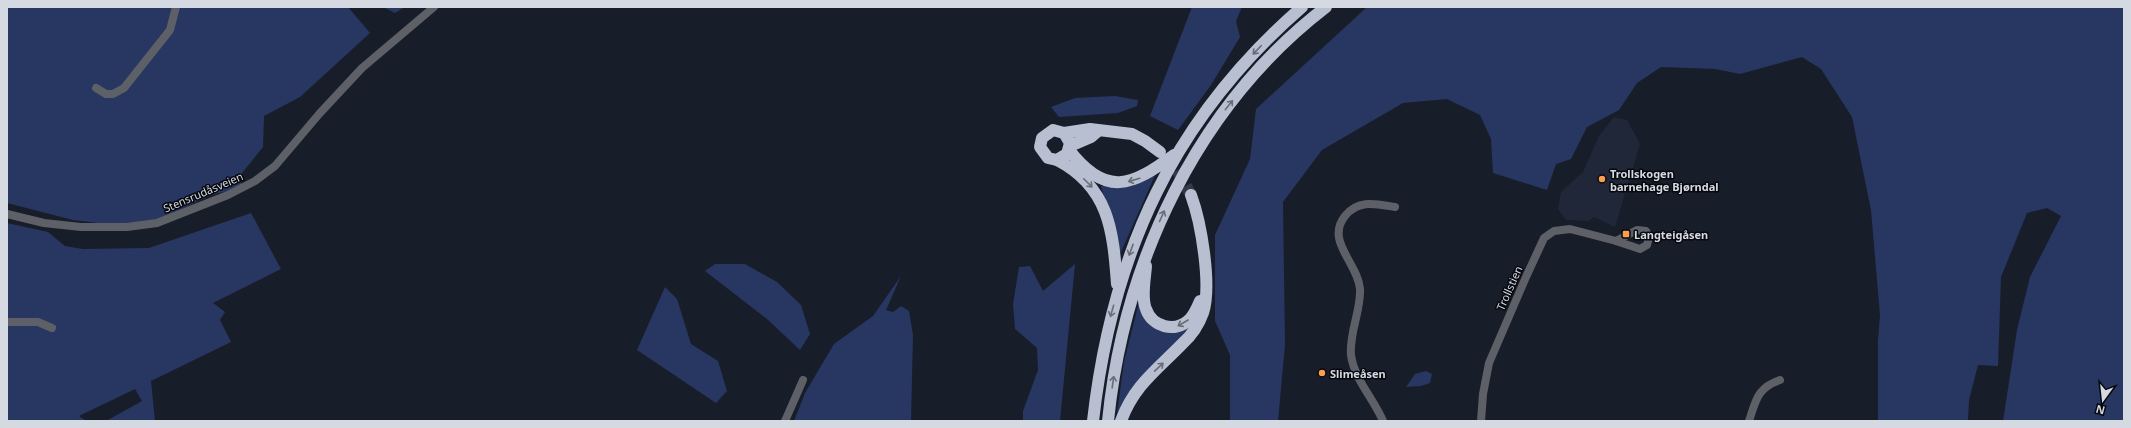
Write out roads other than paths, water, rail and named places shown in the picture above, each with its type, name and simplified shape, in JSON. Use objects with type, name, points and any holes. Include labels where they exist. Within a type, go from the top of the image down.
[{"type":"highway","points":[[1093,421],[1107,331],[1118,291],[1141,225],[1179,152],[1218,94],[1266,40],[1302,7]]},
{"type":"highway","points":[[1108,421],[1121,337],[1132,296],[1147,252],[1174,192],[1212,127],[1260,69],[1297,31],[1326,7]]},
{"type":"highway","points":[[1064,133],[1090,129],[1098,132],[1132,134],[1160,152]]},
{"type":"highway","points":[[1118,291],[1113,236],[1098,195],[1084,179],[1057,160],[1044,155],[1040,147],[1040,142],[1049,131],[1058,130],[1064,133],[1069,139],[1069,148],[1091,172],[1108,181],[1117,183],[1141,178],[1179,152]]},
{"type":"highway","points":[[1057,160],[1063,157],[1069,148],[1098,132]]},
{"type":"highway","points":[[1121,421],[1138,387],[1185,342],[1195,328],[1203,312],[1206,273],[1202,237],[1191,195]]},
{"type":"highway","points":[[1147,252],[1144,303],[1148,314],[1154,322],[1171,327],[1185,322],[1194,314],[1205,292]]},
{"type":"street","points":[[96,88],[106,94],[113,94],[124,88],[170,30],[176,7]]},
{"type":"street","name":"Stensrudåsveien","points":[[7,214],[44,223],[81,227],[127,227],[157,223],[228,195],[255,181],[275,166],[352,78],[434,7]]},
{"type":"street","points":[[1383,421],[1352,362],[1352,341],[1360,288],[1356,274],[1338,236],[1342,219],[1356,206],[1366,204],[1395,207]]},
{"type":"street","name":"Trollstien","points":[[1481,421],[1483,394],[1490,363],[1544,238],[1554,231],[1565,228],[1616,241]]},
{"type":"street","points":[[7,322],[38,322],[52,328]]},
{"type":"street","points":[[785,421],[802,380]]},
{"type":"street","points":[[1749,421],[1761,391],[1768,384],[1780,380]]},
{"type":"tunnel","points":[[1165,157],[1176,168],[1191,195]]},
{"type":"place","name":"Trollskogen barnehage Bjørndal","points":[[1602,179]]},
{"type":"place","name":"Langteigåsen","points":[[1626,234]]},
{"type":"place","name":"Slimeåsen","points":[[1322,373]]}]
